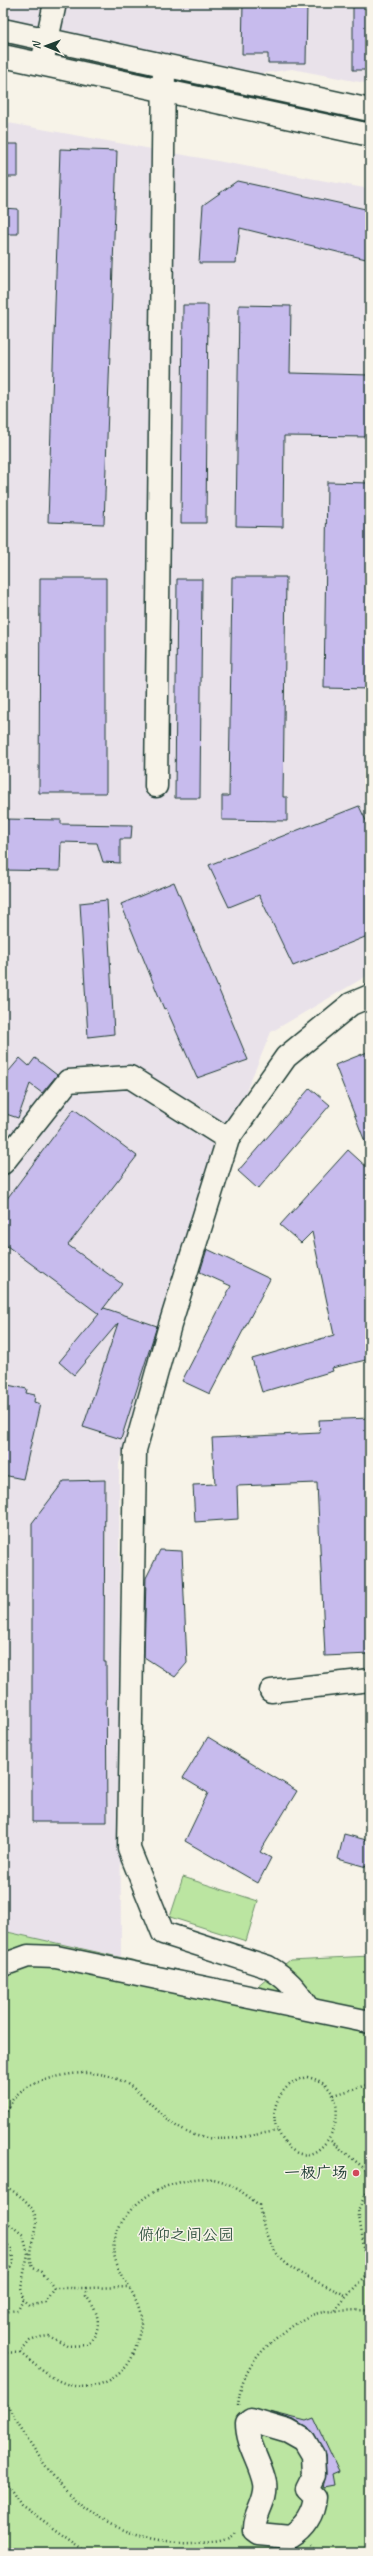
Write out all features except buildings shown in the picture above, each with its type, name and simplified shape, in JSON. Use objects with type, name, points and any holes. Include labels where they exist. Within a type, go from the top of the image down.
[{"type":"street","points":[[42,65],[55,3]]},
{"type":"street","points":[[3,30],[370,110]]},
{"type":"street","points":[[3,56],[370,135]]},
{"type":"street","points":[[156,786],[164,65]]},
{"type":"street","points":[[309,2008],[297,1989],[283,1976],[268,1968],[163,1933],[129,1849],[135,1450],[170,1324],[228,1139],[286,1057],[351,1004],[370,996]]},
{"type":"street","points":[[3,1163],[68,1080],[130,1077],[228,1139]]},
{"type":"street","points":[[271,1691],[370,1680]]},
{"type":"street","points":[[3,1966],[28,1956],[56,1957],[309,2008],[370,2022]]},
{"type":"street","points":[[250,2420],[288,2430],[304,2440],[313,2455],[314,2475],[307,2489],[315,2497],[309,2518],[300,2530],[290,2537],[258,2534],[247,2528],[265,2496],[265,2483],[249,2441],[247,2423],[250,2420]]},
{"type":"path","points":[[3,2122],[7,2106],[17,2093],[59,2076],[85,2072],[102,2074],[120,2080],[138,2091],[164,2118],[194,2135],[214,2139],[235,2139],[278,2131]]},
{"type":"path","points":[[307,2077],[317,2079],[327,2085],[334,2095],[339,2118],[331,2141],[322,2149],[312,2153],[302,2153],[292,2149],[283,2142],[275,2119],[277,2101],[287,2086],[296,2079],[307,2077]]},
{"type":"path","points":[[334,2095],[370,2084]]},
{"type":"path","points":[[331,2141],[370,2173]]},
{"type":"path","points":[[3,2352],[20,2353],[42,2372],[68,2386],[102,2383],[115,2377],[131,2363],[141,2318],[129,2287],[115,2264],[114,2243],[122,2220],[131,2208],[154,2192],[171,2184],[203,2176],[222,2180],[259,2205],[267,2237],[275,2252],[290,2268],[347,2296]]},
{"type":"path","points":[[3,2185],[25,2200],[34,2212],[36,2227],[28,2254],[21,2287],[23,2300],[18,2310],[3,2312]]},
{"type":"path","points":[[370,2186],[358,2210],[365,2254],[370,2259]]},
{"type":"path","points":[[3,2219],[23,2235],[33,2268],[42,2272],[54,2288]]},
{"type":"path","points":[[3,2239],[11,2248],[14,2262],[3,2280]]},
{"type":"path","points":[[335,2310],[370,2270]]},
{"type":"path","points":[[54,2288],[129,2287]]},
{"type":"path","points":[[23,2300],[30,2306],[45,2302],[54,2288]]},
{"type":"path","points":[[20,2353],[30,2341],[41,2337],[49,2336],[67,2346],[81,2346],[91,2342],[98,2329],[99,2319],[94,2304],[86,2296],[86,2288]]},
{"type":"path","points":[[238,2410],[242,2383],[251,2363],[271,2342],[313,2314],[335,2310],[370,2310]]},
{"type":"path","points":[[3,2398],[58,2481],[84,2506],[109,2522],[142,2535],[162,2540],[185,2542],[216,2541],[232,2536],[247,2528]]},
{"type":"path","points":[[3,2478],[21,2505],[89,2553]]},
{"type":"shaded area","points":[[3,3],[370,3],[370,84],[292,69],[226,79],[3,31]]},
{"type":"shaded area","points":[[3,122],[370,189],[370,974],[271,1032],[211,1175],[119,1464],[121,1958],[3,1931]]},
{"type":"green space","points":[[183,1877],[258,1901],[246,1941],[170,1917]]},
{"type":"green space","name":"俯仰之间公园","points":[[3,1931],[256,1988],[290,1960],[370,1956],[370,2553],[3,2553]]},
{"type":"place","name":"一极广场","points":[[356,2173]]}]
